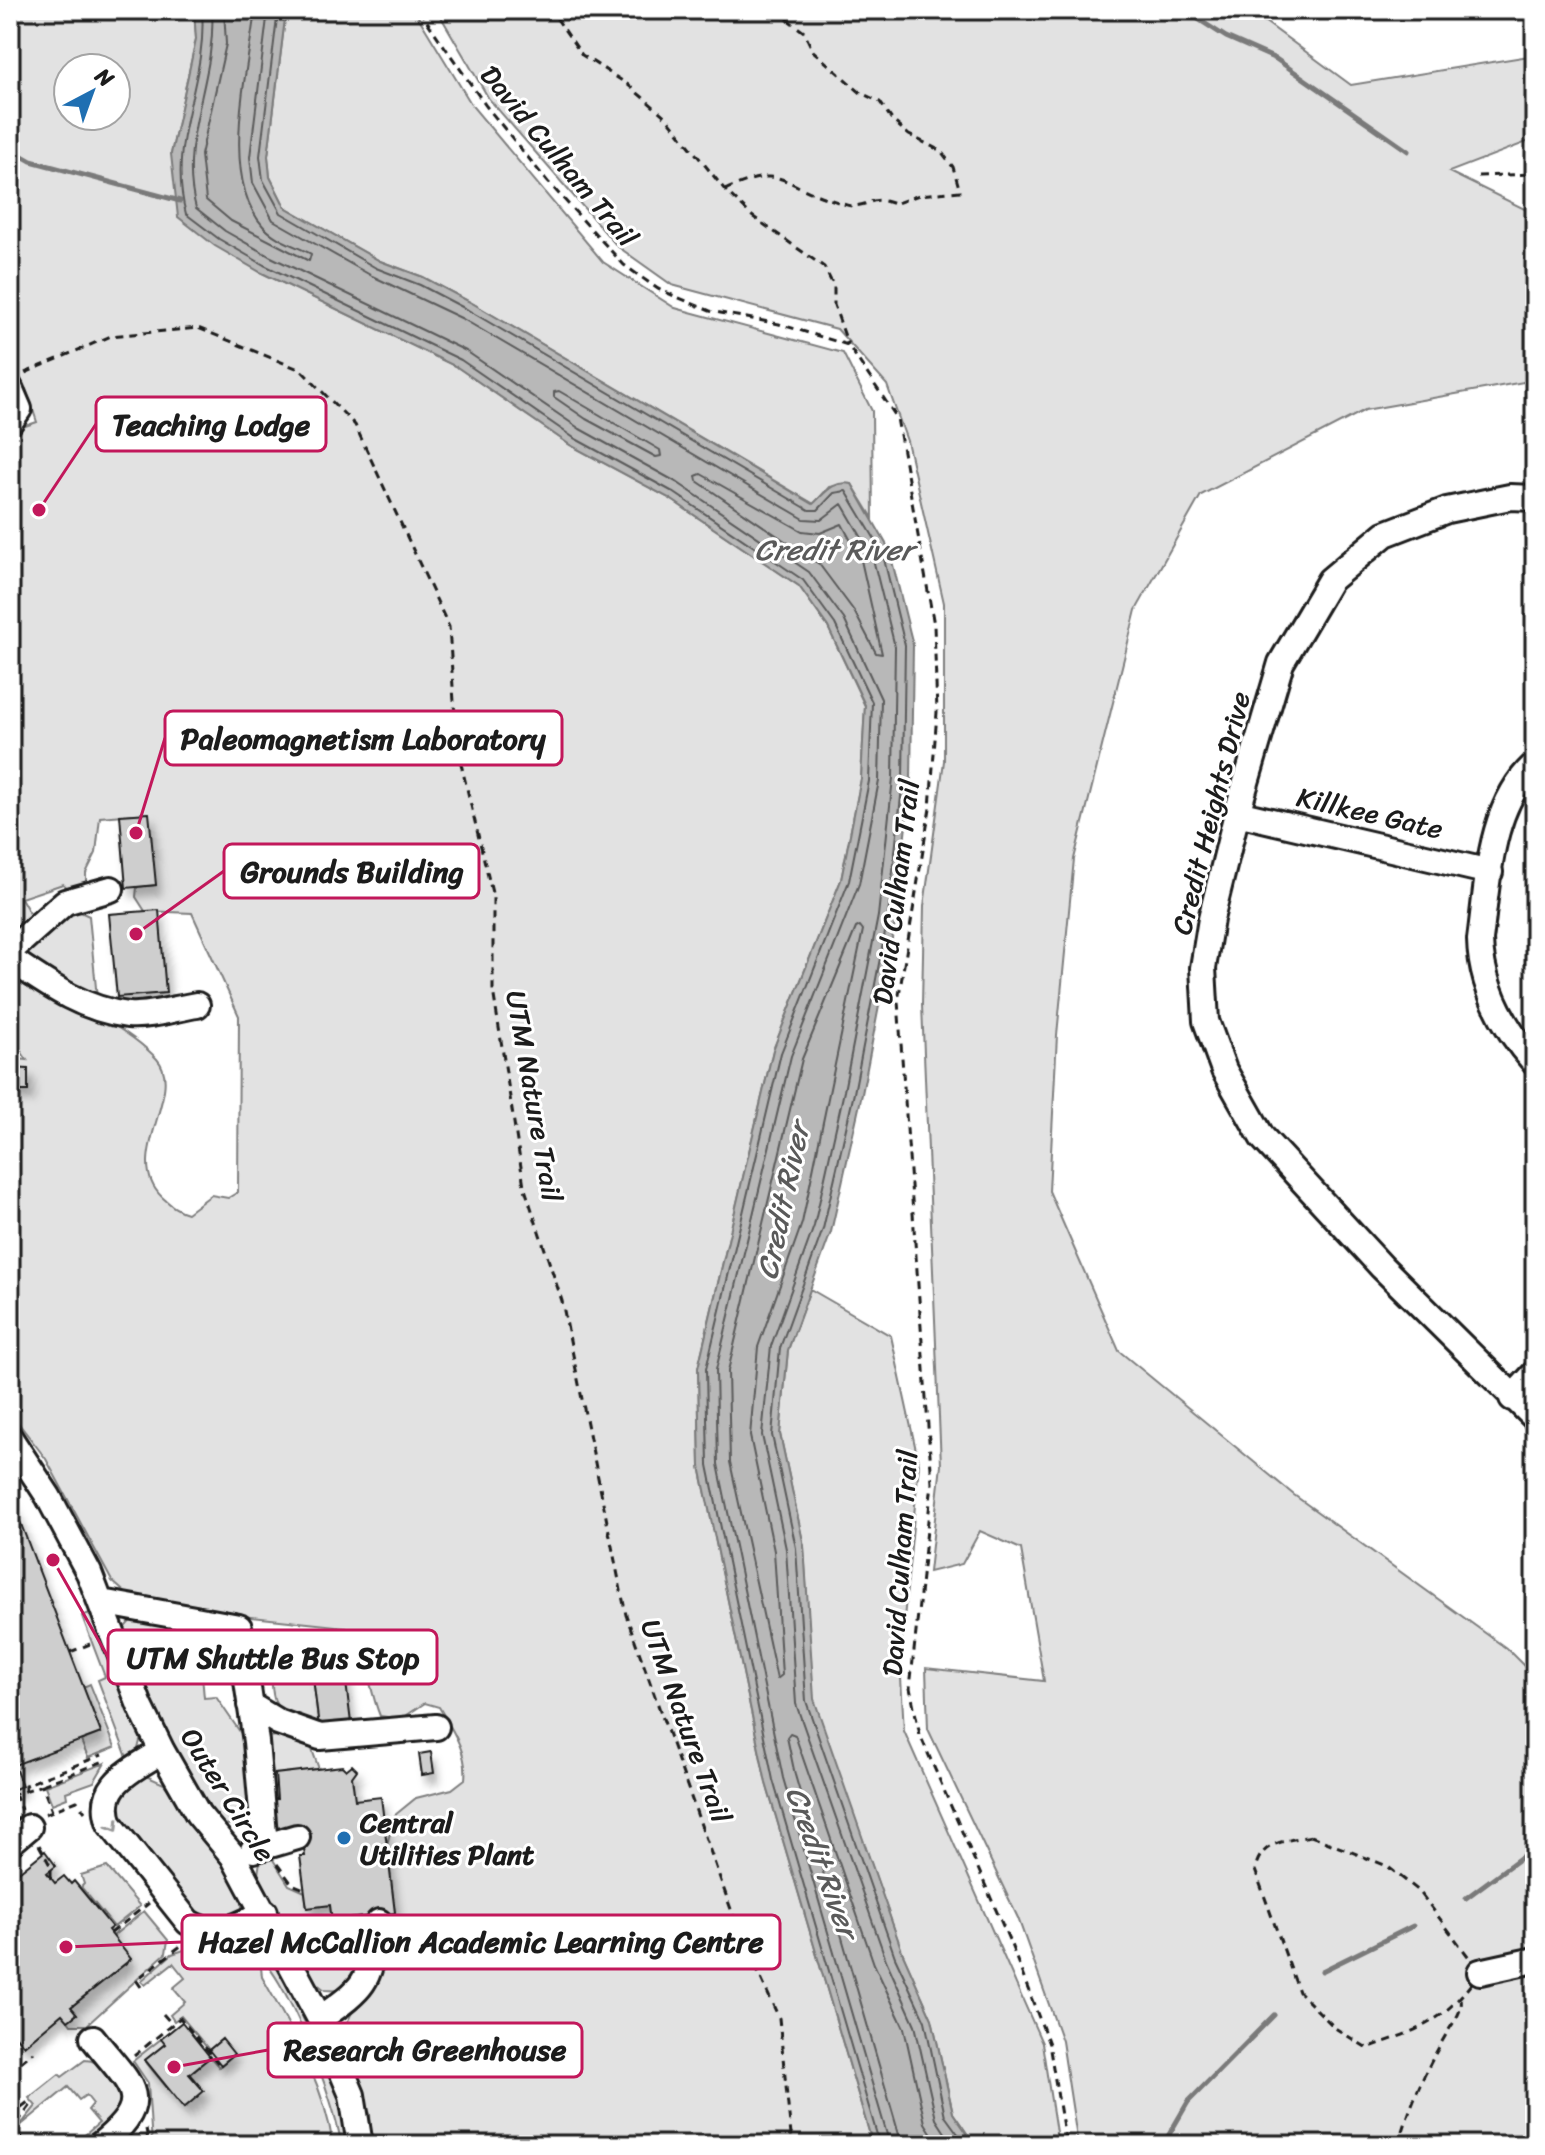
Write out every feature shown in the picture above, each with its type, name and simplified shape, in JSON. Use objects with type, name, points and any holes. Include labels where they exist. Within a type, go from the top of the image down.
[{"type":"street","points":[[10,422],[19,409],[17,380]]},
{"type":"street","name":"Credit Heights Drive","points":[[1535,498],[1510,497],[1447,510],[1385,534],[1330,580],[1281,663],[1237,813],[1211,919],[1203,968],[1206,1021],[1224,1070],[1262,1137],[1382,1267],[1535,1418]]},
{"type":"street","points":[[1535,764],[1519,778],[1503,808],[1490,872],[1480,960],[1490,993],[1505,1024],[1535,1063]]},
{"type":"street","name":"Killkee Gate","points":[[1237,813],[1490,872]]},
{"type":"street","points":[[10,951],[65,902],[111,889]]},
{"type":"street","points":[[10,959],[65,996],[98,1008],[131,1016],[197,1005]]},
{"type":"street","points":[[1512,1398],[1535,1373]]},
{"type":"street","name":"Outer Circle","points":[[10,1438],[48,1496],[101,1602],[140,1706],[162,1751],[198,1814],[233,1856],[320,2019],[352,2095],[360,2145]]},
{"type":"street","points":[[101,1602],[239,1627],[268,1846]]},
{"type":"street","points":[[250,1705],[278,1722],[320,1737],[436,1727]]},
{"type":"street","points":[[162,1751],[117,1780],[106,1795],[105,1810],[110,1824],[188,1922],[198,1929],[223,1931],[265,1912]]},
{"type":"street","points":[[233,1856],[297,1837]]},
{"type":"street","points":[[320,2019],[356,1993],[368,1978],[379,1922]]},
{"type":"street","points":[[1480,1972],[1535,1960]]},
{"type":"street","points":[[93,2038],[128,2082],[134,2102],[124,2126],[100,2145]]},
{"type":"path","name":"David Culham Trail","points":[[419,10],[486,106],[548,182],[624,265],[658,289],[710,311],[779,324],[848,345],[897,418],[934,625],[937,712],[930,808],[898,1001],[932,1483],[910,1688],[920,1735],[1010,1942],[1049,2044],[1066,2145]]},
{"type":"path","points":[[545,10],[557,19],[582,55],[627,84],[667,118],[725,190],[752,216],[824,267],[834,287],[834,305],[848,345]]},
{"type":"path","points":[[725,190],[762,175],[785,177],[813,194],[852,206],[878,197],[894,204],[919,195],[960,191],[953,167],[941,151],[900,127],[880,102],[861,93],[813,51],[804,32],[775,10]]},
{"type":"path","points":[[1478,176],[1535,174]]},
{"type":"path","name":"UTM Nature Trail","points":[[17,380],[111,336],[198,328],[301,370],[355,425],[449,627],[457,747],[493,897],[493,990],[524,1186],[562,1301],[626,1615],[737,1926],[779,2018],[792,2145]]},
{"type":"path","points":[[70,1652],[90,1644]]},
{"type":"path","points":[[25,1791],[25,1785],[102,1755]]},
{"type":"path","points":[[10,1796],[104,1761]]},
{"type":"path","points":[[10,1780],[15,1794],[19,1835],[51,1867],[51,1878]]},
{"type":"path","points":[[42,1785],[52,1811],[77,1801],[88,1816]]},
{"type":"path","points":[[1311,1836],[1387,1866],[1419,1891],[1480,1972],[1461,1999],[1431,2026],[1367,2048],[1335,2028],[1299,1992],[1255,1870],[1257,1859],[1267,1846],[1311,1836]]},
{"type":"path","points":[[268,1846],[285,1877],[304,1889]]},
{"type":"path","points":[[111,1933],[142,1909]]},
{"type":"path","points":[[141,1987],[136,1980],[182,1945]]},
{"type":"path","points":[[1399,2145],[1416,2087],[1453,2023],[1462,2005],[1461,1999]]},
{"type":"path","points":[[163,2014],[172,2024]]},
{"type":"path","points":[[128,2061],[180,2018],[218,2063]]},
{"type":"path","points":[[10,2071],[33,2052]]},
{"type":"path","points":[[10,2116],[28,2102],[31,2105],[10,2132]]},
{"type":"path","points":[[10,2124],[28,2145]]},
{"type":"path","points":[[146,2128],[149,2145]]},
{"type":"shaded area","points":[[10,10],[194,10],[196,39],[171,154],[260,272],[457,367],[570,445],[669,498],[799,586],[828,627],[865,706],[861,779],[841,880],[773,1050],[698,1368],[700,1466],[766,1783],[873,2145],[372,2145],[370,2114],[345,2044],[344,2029],[354,2008],[374,1988],[395,1914],[387,1844],[395,1815],[416,1798],[452,1789],[465,1779],[462,1751],[454,1733],[439,1707],[425,1703],[401,1719],[380,1716],[359,1647],[345,1627],[157,1607],[129,1596],[112,1581],[46,1459],[10,1412],[10,1058],[27,1060],[10,1035],[10,971],[108,1021],[157,1059],[164,1073],[164,1089],[148,1163],[151,1181],[165,1200],[187,1213],[211,1195],[228,1198],[238,1192],[239,1016],[192,913],[145,911],[136,897],[137,887],[155,885],[148,813],[100,817],[96,853],[86,873],[86,882],[70,890],[63,884],[21,898],[33,919],[10,939],[10,431],[37,422],[26,389],[10,375]]},
{"type":"shaded area","points":[[286,10],[414,10],[473,107],[603,262],[675,308],[843,353],[872,411],[873,518],[852,484],[829,487],[814,504],[472,303],[423,277],[380,261],[285,207],[270,177],[268,156]]},
{"type":"shaded area","points":[[437,10],[1249,10],[1351,85],[1535,55],[1535,139],[1449,172],[1535,214],[1535,380],[1365,410],[1201,495],[1136,610],[1074,859],[1057,1035],[1049,1191],[1119,1351],[1294,1495],[1506,1648],[1535,1677],[1535,2145],[1078,2145],[1062,2041],[1018,1918],[928,1729],[926,1668],[1044,1681],[1021,1549],[980,1531],[962,1564],[929,1572],[941,1465],[922,1005],[924,906],[944,761],[944,603],[907,441],[887,385],[837,329],[672,285],[617,246],[489,99]]},
{"type":"shaded area","points":[[74,909],[89,916],[97,998],[31,965],[26,954],[30,945]]},
{"type":"shaded area","points":[[810,1289],[891,1336],[919,1464],[900,1660],[904,1731],[1042,2043],[1058,2145],[975,2145],[953,2113],[932,2019],[903,1954],[813,1699],[804,1547],[780,1434],[788,1350]]},
{"type":"shaded area","points":[[92,1612],[141,1737],[137,1753],[128,1760],[98,1680],[105,1677],[82,1616]]},
{"type":"shaded area","points":[[134,1617],[217,1632],[217,1639],[199,1641],[204,1698],[216,1697],[249,1745],[251,1820],[227,1825],[217,1820],[162,1725],[125,1627]]},
{"type":"shaded area","points":[[283,1655],[311,1656],[319,1727],[292,1717],[278,1707],[270,1662],[283,1661]]},
{"type":"shaded area","points":[[90,1684],[115,1747],[88,1758],[81,1741],[101,1733],[83,1687]]},
{"type":"shaded area","points":[[292,1735],[311,1747],[319,1769],[269,1776],[265,1737]]},
{"type":"shaded area","points":[[105,1763],[94,1782],[66,1792],[67,1798],[52,1804],[45,1786]]},
{"type":"shaded area","points":[[146,1776],[164,1784],[219,1855],[242,1897],[242,1910],[232,1918],[215,1921],[196,1918],[116,1816],[118,1800],[126,1785]]},
{"type":"shaded area","points":[[270,1855],[289,1885],[305,1892],[307,1908],[330,1905],[332,1921],[357,1918],[353,1949],[365,1965],[345,1991],[325,1990],[312,1980],[258,1874],[260,1861]]},
{"type":"shaded area","points":[[107,1867],[140,1906],[114,1927],[81,1887],[84,1884],[81,1875]]},
{"type":"shaded area","points":[[144,1911],[168,1940],[166,1953],[87,2025],[71,2025],[68,2021],[77,2014],[71,2007],[131,1959],[113,1936]]},
{"type":"shaded area","points":[[189,1933],[247,1933],[266,1940],[338,2092],[348,2145],[341,2145],[320,2071],[293,2009],[265,1962],[244,1948],[204,1947],[186,1942]]},
{"type":"shaded area","points":[[184,1950],[234,1956],[261,1967],[262,1977],[315,2079],[333,2145],[152,2145],[148,2083],[133,2061],[161,2039],[165,2044],[145,2061],[183,2107],[203,2091],[190,2074],[210,2057],[219,2067],[234,2054],[222,2039],[209,2050],[181,2016],[174,2021],[170,2015],[185,2002],[173,1988],[185,1978],[173,1963],[145,1985],[141,1981],[172,1954]]},
{"type":"shaded area","points":[[85,2060],[104,2068],[123,2097],[105,2129],[90,2141],[73,2145],[99,2123],[88,2110],[93,2104],[86,2095],[79,2100],[68,2087],[19,2127],[36,2106],[29,2098],[59,2074],[62,2077]]},
{"type":"water","name":"Credit River","points":[[194,10],[286,10],[268,156],[270,177],[285,207],[380,261],[423,277],[472,303],[813,504],[835,485],[852,484],[889,549],[913,645],[911,779],[896,918],[831,1232],[788,1350],[780,1434],[804,1546],[814,1699],[903,1954],[932,2019],[953,2113],[975,2145],[873,2145],[766,1783],[700,1466],[698,1368],[773,1050],[841,880],[861,779],[865,705],[828,627],[799,586],[669,498],[570,445],[457,367],[260,272],[215,246],[178,217],[171,154],[196,39]]},
{"type":"building","points":[[149,813],[156,885],[126,888],[120,815]]},
{"type":"building","points":[[159,910],[166,993],[117,997],[109,914]]},
{"type":"building","points":[[10,1068],[28,1069],[28,1091],[10,1091]]},
{"type":"building","points":[[11,1498],[101,1733],[14,1765],[22,1786],[10,1791]]},
{"type":"building","points":[[341,1642],[351,1723],[319,1727],[309,1645]]},
{"type":"building","points":[[431,1752],[434,1773],[422,1775],[419,1754]]},
{"type":"building","name":"Central Utilities Plant","points":[[352,1765],[357,1770],[352,1777],[355,1800],[381,1797],[395,1913],[332,1921],[330,1905],[307,1908],[300,1856],[305,1856],[301,1827],[272,1831],[268,1800],[277,1799],[275,1774],[342,1766],[346,1770]]},
{"type":"building","points":[[45,1851],[56,1866],[47,1873],[55,1883],[64,1876],[71,1884],[74,1881],[112,1927],[108,1930],[131,1959],[71,2007],[77,2014],[68,2021],[62,2014],[24,2046],[10,2029],[10,1879]]},
{"type":"building","points":[[182,2022],[210,2057],[189,2074],[204,2091],[184,2108],[145,2060],[165,2044],[161,2039]]},
{"type":"building","points":[[222,2039],[234,2054],[221,2065],[209,2050]]},
{"type":"waterway","points":[[1184,10],[1226,37],[1276,59],[1408,151]]},
{"type":"waterway","points":[[10,149],[31,161],[180,201]]},
{"type":"waterway","points":[[1466,1898],[1535,1847]]},
{"type":"waterway","points":[[1322,1971],[1413,1926]]},
{"type":"waterway","points":[[1163,2145],[1188,2102],[1274,2015]]},
{"type":"place","name":"Teaching Lodge","points":[[39,510]]},
{"type":"place","name":"Paleomagnetism Laboratory","points":[[136,833]]},
{"type":"place","name":"Grounds Building","points":[[136,934]]},
{"type":"place","name":"UTM Shuttle Bus Stop","points":[[53,1560]]},
{"type":"place","name":"Central Utilities Plant","points":[[344,1838]]},
{"type":"place","name":"Hazel McCallion Academic Learning Centre","points":[[66,1947]]},
{"type":"place","name":"Research Greenhouse","points":[[174,2067]]}]
